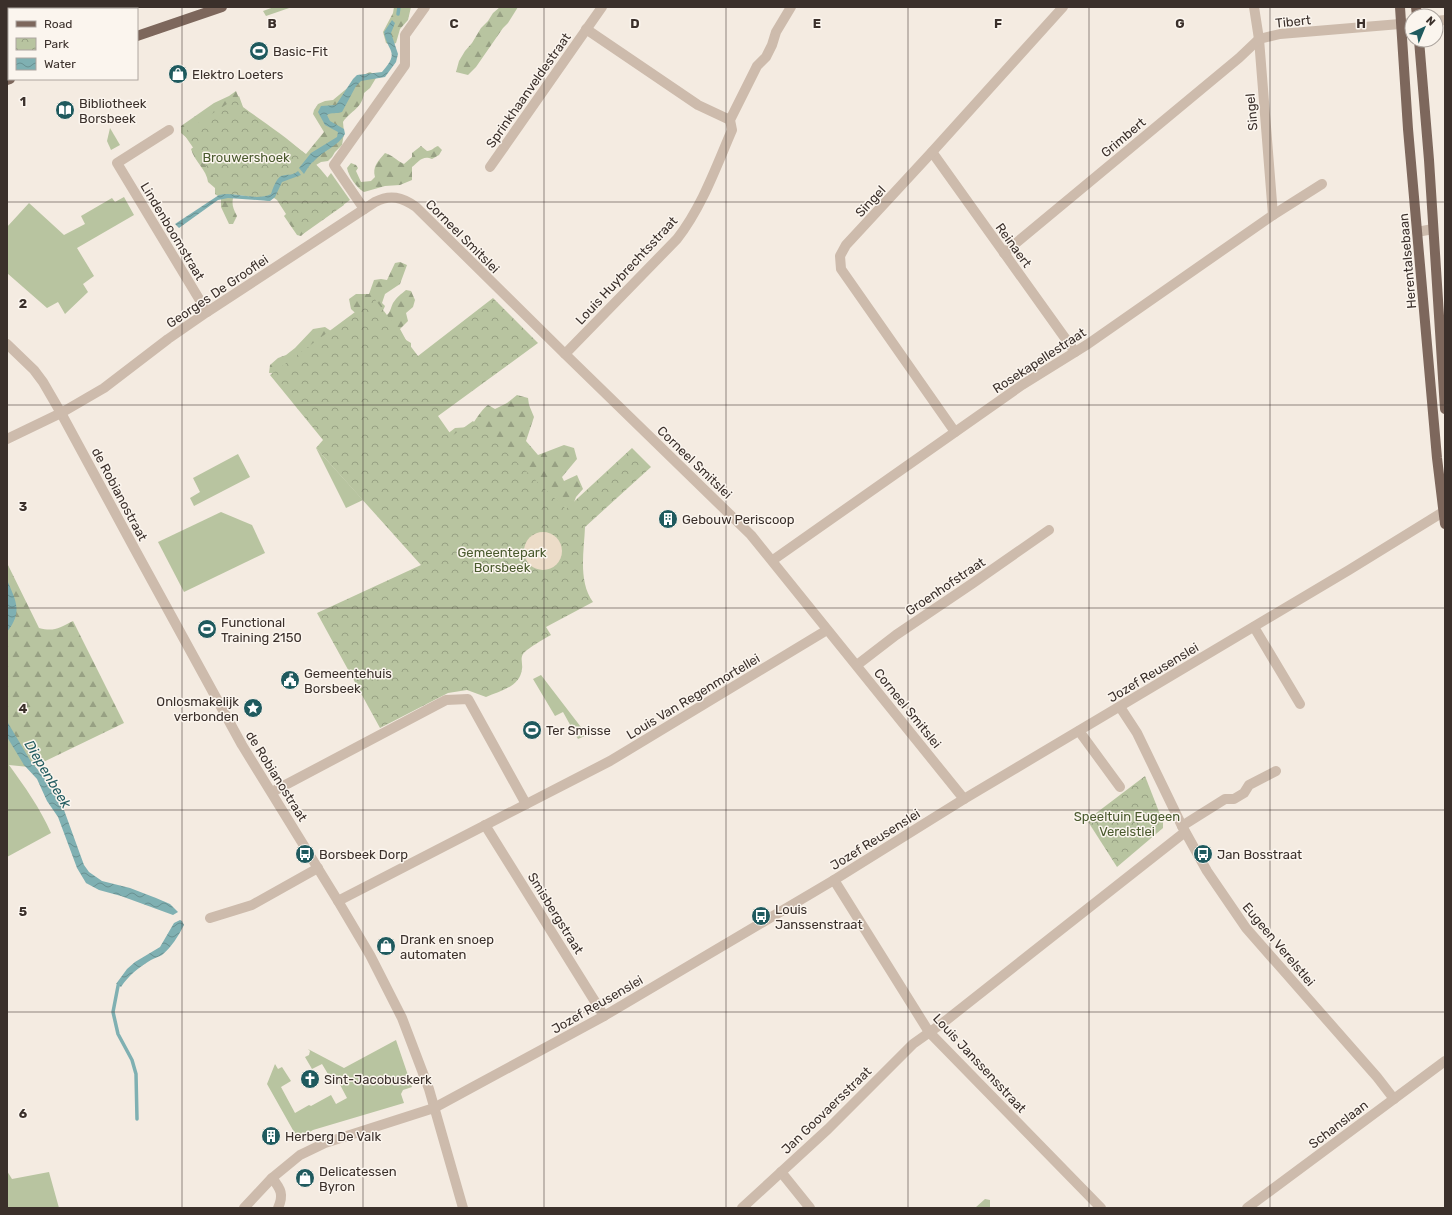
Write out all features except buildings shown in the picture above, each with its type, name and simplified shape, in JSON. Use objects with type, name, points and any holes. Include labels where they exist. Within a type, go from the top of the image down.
[{"type":"main road","points":[[138,36],[222,7]]},
{"type":"main road","name":"Herentalsebaan","points":[[1400,7],[1408,129],[1437,458],[1445,524]]},
{"type":"main road","points":[[1420,48],[1445,408]]},
{"type":"street","points":[[364,209],[334,165],[405,65],[406,36],[425,7]]},
{"type":"street","name":"Sprinkhaanveldestraat","points":[[490,166],[602,7]]},
{"type":"street","name":"Louis Huybrechtsstraat","points":[[565,354],[677,239],[696,213],[732,130],[730,120],[757,66],[766,57],[776,32],[791,7]]},
{"type":"street","name":"Singel","points":[[955,432],[841,269],[840,256],[846,245],[1063,7]]},
{"type":"street","name":"Singel","points":[[1254,7],[1273,215]]},
{"type":"street","name":"Tibert","points":[[1258,39],[1280,34],[1402,24]]},
{"type":"street","name":"Sprinkhaanveldestraat","points":[[586,29],[698,105],[730,120]]},
{"type":"street","name":"Grimbert","points":[[1004,253],[1239,58],[1258,39]]},
{"type":"street","name":"Lindenboomstraat","points":[[169,130],[118,163],[207,312]]},
{"type":"street","name":"Reinaert","points":[[932,152],[1075,352]]},
{"type":"street","name":"Rosekapellestraat","points":[[773,560],[1022,385],[1075,352],[1273,215],[1322,184]]},
{"type":"street","name":"Georges De Grooflei","points":[[7,439],[62,413],[104,388],[168,339],[207,312],[364,209],[382,198],[390,197]]},
{"type":"street","name":"Corneel Smitslei","points":[[390,197],[408,201],[416,207],[751,535],[773,560],[827,630],[964,800]]},
{"type":"street","points":[[1417,232],[1433,229]]},
{"type":"street","name":"de Robianostraat","points":[[7,344],[34,370],[62,413],[132,546],[242,745],[370,955],[402,1018],[434,1108],[463,1208]]},
{"type":"street","name":"Jozef Reusenslei","points":[[244,1208],[272,1178],[300,1155],[325,1143],[434,1108],[604,1016],[834,880],[1444,511]]},
{"type":"street","name":"Groenhofstraat","points":[[857,666],[896,635],[1049,530]]},
{"type":"street","points":[[1254,627],[1300,704]]},
{"type":"street","name":"Louis Van Regenmortellei","points":[[338,901],[610,762],[827,630]]},
{"type":"street","points":[[272,792],[446,700],[468,699],[526,804]]},
{"type":"street","name":"Eugeen Verelstlei","points":[[1120,707],[1137,733],[1184,829],[1207,871],[1246,928],[1377,1077],[1394,1099]]},
{"type":"street","points":[[1079,731],[1120,787]]},
{"type":"street","points":[[929,1032],[944,1022],[1184,829],[1225,799],[1234,799],[1244,793],[1249,786],[1276,771]]},
{"type":"street","name":"Smisbergstraat","points":[[485,826],[604,1016]]},
{"type":"street","points":[[210,918],[252,905],[318,868]]},
{"type":"street","name":"Louis Janssensstraat","points":[[834,880],[929,1032],[1101,1208]]},
{"type":"street","name":"Jan Goovaersstraat","points":[[742,1208],[828,1129],[913,1044],[929,1032]]},
{"type":"street","name":"Schanslaan","points":[[1247,1208],[1445,1061]]},
{"type":"street","points":[[781,1172],[810,1208]]},
{"type":"street","points":[[272,1178],[279,1186],[281,1193],[281,1202],[278,1208]]},
{"type":"green space","points":[[274,7],[292,7],[266,16],[263,11]]},
{"type":"green space","points":[[394,7],[411,7],[408,20],[400,29],[396,43],[391,45],[386,43],[383,32],[393,13]]},
{"type":"green space","points":[[500,7],[518,7],[476,67],[468,75],[456,72],[459,61],[465,51],[481,28]]},
{"type":"green space","name":"Brouwershoek","points":[[370,72],[374,74],[376,78],[370,88],[364,93],[359,106],[343,122],[344,133],[342,145],[328,161],[321,162],[316,165],[307,230],[301,236],[297,235],[284,216],[286,214],[274,198],[268,201],[235,192],[233,204],[237,216],[233,224],[229,224],[221,207],[221,198],[215,194],[215,188],[208,182],[205,173],[191,149],[195,146],[194,139],[187,138],[181,133],[181,126],[214,103],[236,91],[243,108],[306,154],[324,132],[313,114],[318,104],[333,100],[357,78]]},
{"type":"green space","name":"Brouwershoek","points":[[239,96],[243,107],[299,148],[312,160],[324,173],[343,202],[344,205],[303,234],[276,197],[271,194],[254,197],[225,194],[183,133]]},
{"type":"green space","points":[[110,128],[120,145],[111,150],[107,141]]},
{"type":"green space","points":[[421,146],[427,151],[438,146],[442,150],[439,155],[432,159],[423,158],[419,161],[412,167],[412,180],[400,185],[385,186],[364,192],[351,178],[347,168],[351,163],[356,165],[358,168],[356,171],[361,182],[371,181],[375,177],[374,170],[376,164],[385,153],[404,164],[412,157],[412,153]]},
{"type":"green space","points":[[331,173],[350,200],[339,208],[324,182]]},
{"type":"green space","points":[[124,197],[134,215],[77,248],[94,276],[83,284],[88,292],[65,314],[58,302],[47,308],[7,273],[7,227],[29,203],[64,235],[85,224],[81,216],[112,198],[115,202]]},
{"type":"green space","points":[[400,262],[407,265],[400,284],[385,294],[382,303],[385,306],[381,315],[384,317],[388,314],[393,303],[404,291],[411,291],[415,300],[413,307],[406,313],[408,321],[400,329],[406,340],[411,343],[411,353],[442,438],[455,428],[470,427],[488,405],[495,409],[507,403],[517,395],[528,398],[534,417],[526,441],[538,455],[564,445],[574,448],[577,459],[562,477],[564,481],[577,475],[583,489],[576,497],[570,513],[280,374],[269,373],[270,365],[278,358],[286,355],[295,348],[313,329],[325,327],[334,333],[368,325],[351,309],[349,299],[356,294],[369,294],[374,280],[387,280],[395,263]]},
{"type":"green space","name":"Gemeentepark Borsbeek","points":[[374,298],[418,356],[493,298],[538,343],[438,416],[452,436],[473,421],[566,509],[632,448],[651,467],[585,527],[583,556],[584,576],[588,594],[593,602],[546,627],[551,635],[531,647],[523,654],[522,667],[518,680],[508,688],[486,697],[467,690],[448,693],[380,728],[317,613],[421,565],[316,448],[323,440],[270,375]]},
{"type":"green space","points":[[316,448],[363,500],[346,508]]},
{"type":"green space","points":[[238,454],[250,477],[194,506],[190,498],[200,492],[193,478]]},
{"type":"green space","points":[[221,512],[252,525],[265,553],[184,592],[158,542]]},
{"type":"green space","points":[[7,563],[39,628],[49,630],[56,629],[73,621],[124,723],[33,767],[7,730]]},
{"type":"green space","points":[[541,675],[587,735],[578,739],[563,712],[555,716],[533,679]]},
{"type":"green space","points":[[7,730],[29,767],[9,765],[37,806],[51,833],[7,857]]},
{"type":"green space","name":"Speeltuin Eugeen Verelstlei","points":[[1145,776],[1163,822],[1163,828],[1117,867],[1087,820]]},
{"type":"green space","points":[[396,1040],[412,1087],[403,1090],[401,1094],[404,1103],[313,1130],[298,1139],[267,1084],[275,1064],[278,1069],[282,1067],[291,1081],[281,1087],[295,1113],[331,1095],[336,1104],[347,1098],[336,1077],[331,1079],[322,1064],[312,1069],[305,1057],[309,1055],[310,1051],[308,1049],[344,1068]]},
{"type":"green space","points":[[7,1171],[12,1179],[49,1172],[59,1208],[7,1208]]},
{"type":"green space","points":[[985,1199],[990,1200],[990,1208],[975,1208]]},
{"type":"shaded area","points":[[543,532],[553,535],[559,541],[562,551],[559,561],[553,567],[543,570],[533,567],[527,561],[524,551],[527,541],[533,535]]},
{"type":"water","points":[[392,20],[395,23],[391,33],[398,54],[396,62],[385,77],[361,81],[356,86],[342,112],[327,115],[330,121],[344,129],[345,134],[338,142],[313,162],[304,174],[299,168],[311,153],[337,137],[338,132],[325,125],[318,112],[321,106],[336,105],[357,75],[382,72],[391,60],[392,55],[384,32]]},
{"type":"water","points":[[298,171],[301,175],[282,182],[275,197],[270,201],[228,198],[218,200],[179,228],[175,224],[219,195],[232,194],[259,197],[271,194],[279,177],[294,174]]},
{"type":"water","points":[[7,580],[15,600],[16,612],[12,625],[7,632]]},
{"type":"water","points":[[8,723],[30,760],[43,776],[64,810],[84,865],[89,872],[102,881],[130,888],[170,904],[178,912],[173,915],[121,896],[99,890],[86,883],[77,868],[58,817],[47,801],[37,779],[24,765],[7,737]]},
{"type":"water","points":[[180,920],[184,925],[169,949],[130,975],[121,987],[116,984],[127,969],[135,962],[160,947],[174,923]]},
{"type":"waterway","points":[[398,14],[399,7]]},
{"type":"waterway","name":"Diepenbeek","points":[[120,982],[113,1012],[118,1034],[132,1060],[136,1074],[137,1119]]},
{"type":"place","name":"Basic-Fit","points":[[259,51]]},
{"type":"place","name":"Elektro Loeters","points":[[178,74]]},
{"type":"place","name":"Bibliotheek Borsbeek","points":[[65,110]]},
{"type":"place","name":"Gebouw Periscoop","points":[[668,519]]},
{"type":"place","name":"Functional Training 2150","points":[[207,629]]},
{"type":"place","name":"Gemeentehuis Borsbeek","points":[[290,680]]},
{"type":"place","name":"Onlosmakelijk verbonden","points":[[253,708]]},
{"type":"place","name":"Ter Smisse","points":[[532,730]]},
{"type":"place","name":"Borsbeek Dorp","points":[[305,854]]},
{"type":"place","name":"Jan Bosstraat","points":[[1203,854]]},
{"type":"place","name":"Louis Janssenstraat","points":[[761,916]]},
{"type":"place","name":"Drank en snoep automaten","points":[[386,946]]},
{"type":"place","name":"Sint-Jacobuskerk","points":[[310,1079]]},
{"type":"place","name":"Herberg De Valk","points":[[271,1136]]},
{"type":"place","name":"Delicatessen Byron","points":[[305,1178]]}]
